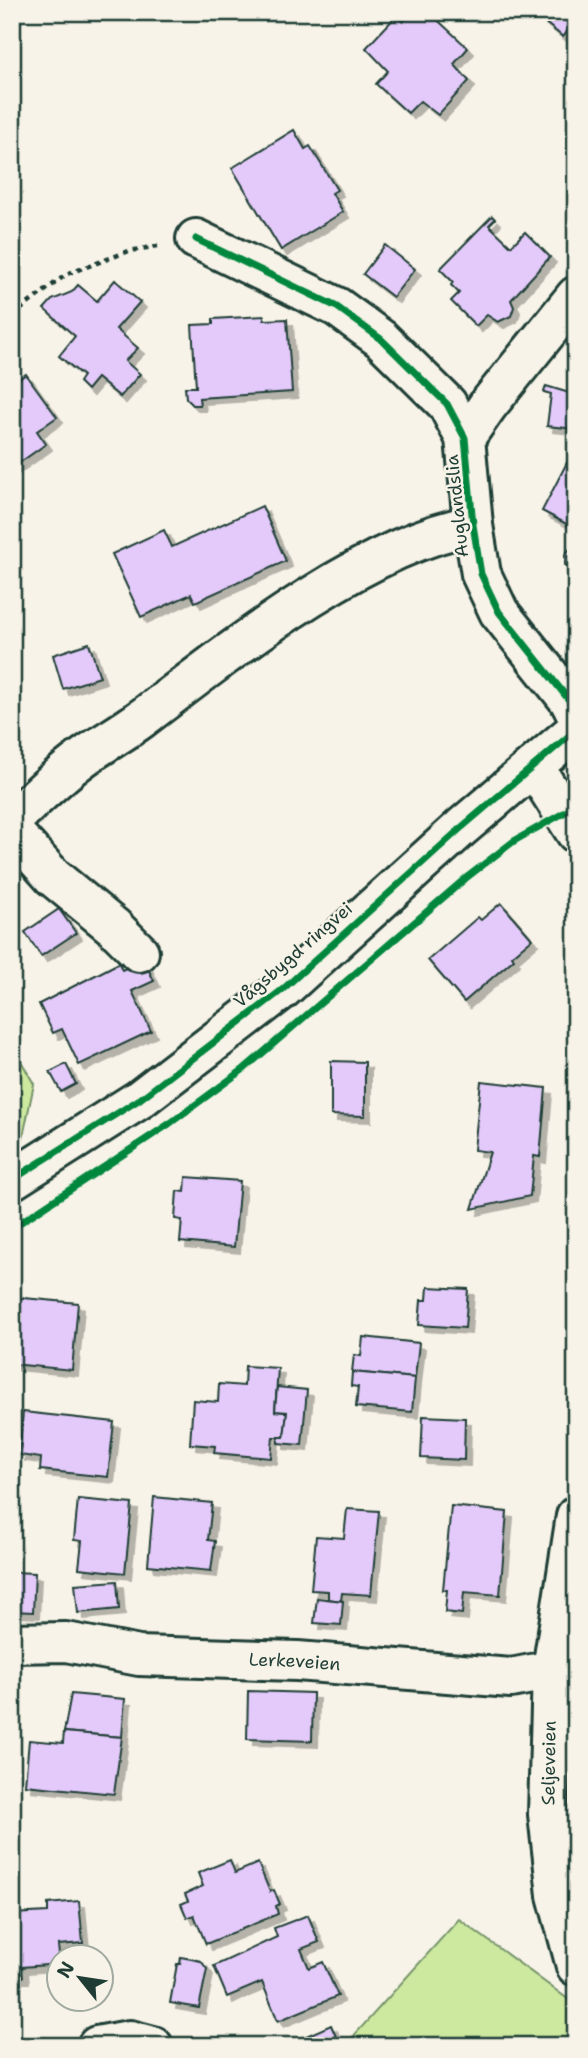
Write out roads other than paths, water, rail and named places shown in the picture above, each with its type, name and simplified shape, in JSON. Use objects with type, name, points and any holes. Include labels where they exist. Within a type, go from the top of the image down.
[{"type":"street","name":"Auglandslia","points":[[196,239],[337,307],[381,339],[447,404],[466,438],[473,525],[481,574],[499,612],[569,700],[576,713]]},
{"type":"street","name":"Auglandslia","points":[[466,438],[488,405],[576,296]]},
{"type":"street","name":"Auglandslia","points":[[12,820],[52,782],[85,756],[127,730],[292,610],[404,547],[453,529],[473,525]]},
{"type":"street","name":"Vågsbygd ringvei","points":[[12,1180],[140,1099],[282,990],[462,827],[576,730]]},
{"type":"street","points":[[534,766],[576,833]]},
{"type":"street","points":[[12,831],[53,877],[114,926],[139,953]]},
{"type":"street","name":"Seljeveien","points":[[576,1516],[549,1828],[556,1895],[576,1966]]},
{"type":"street","name":"Lerkeveien","points":[[12,1643],[66,1642],[139,1656],[298,1661],[511,1678],[564,1672]]},
{"type":"street","points":[[97,2046],[130,2040],[153,2046]]}]
